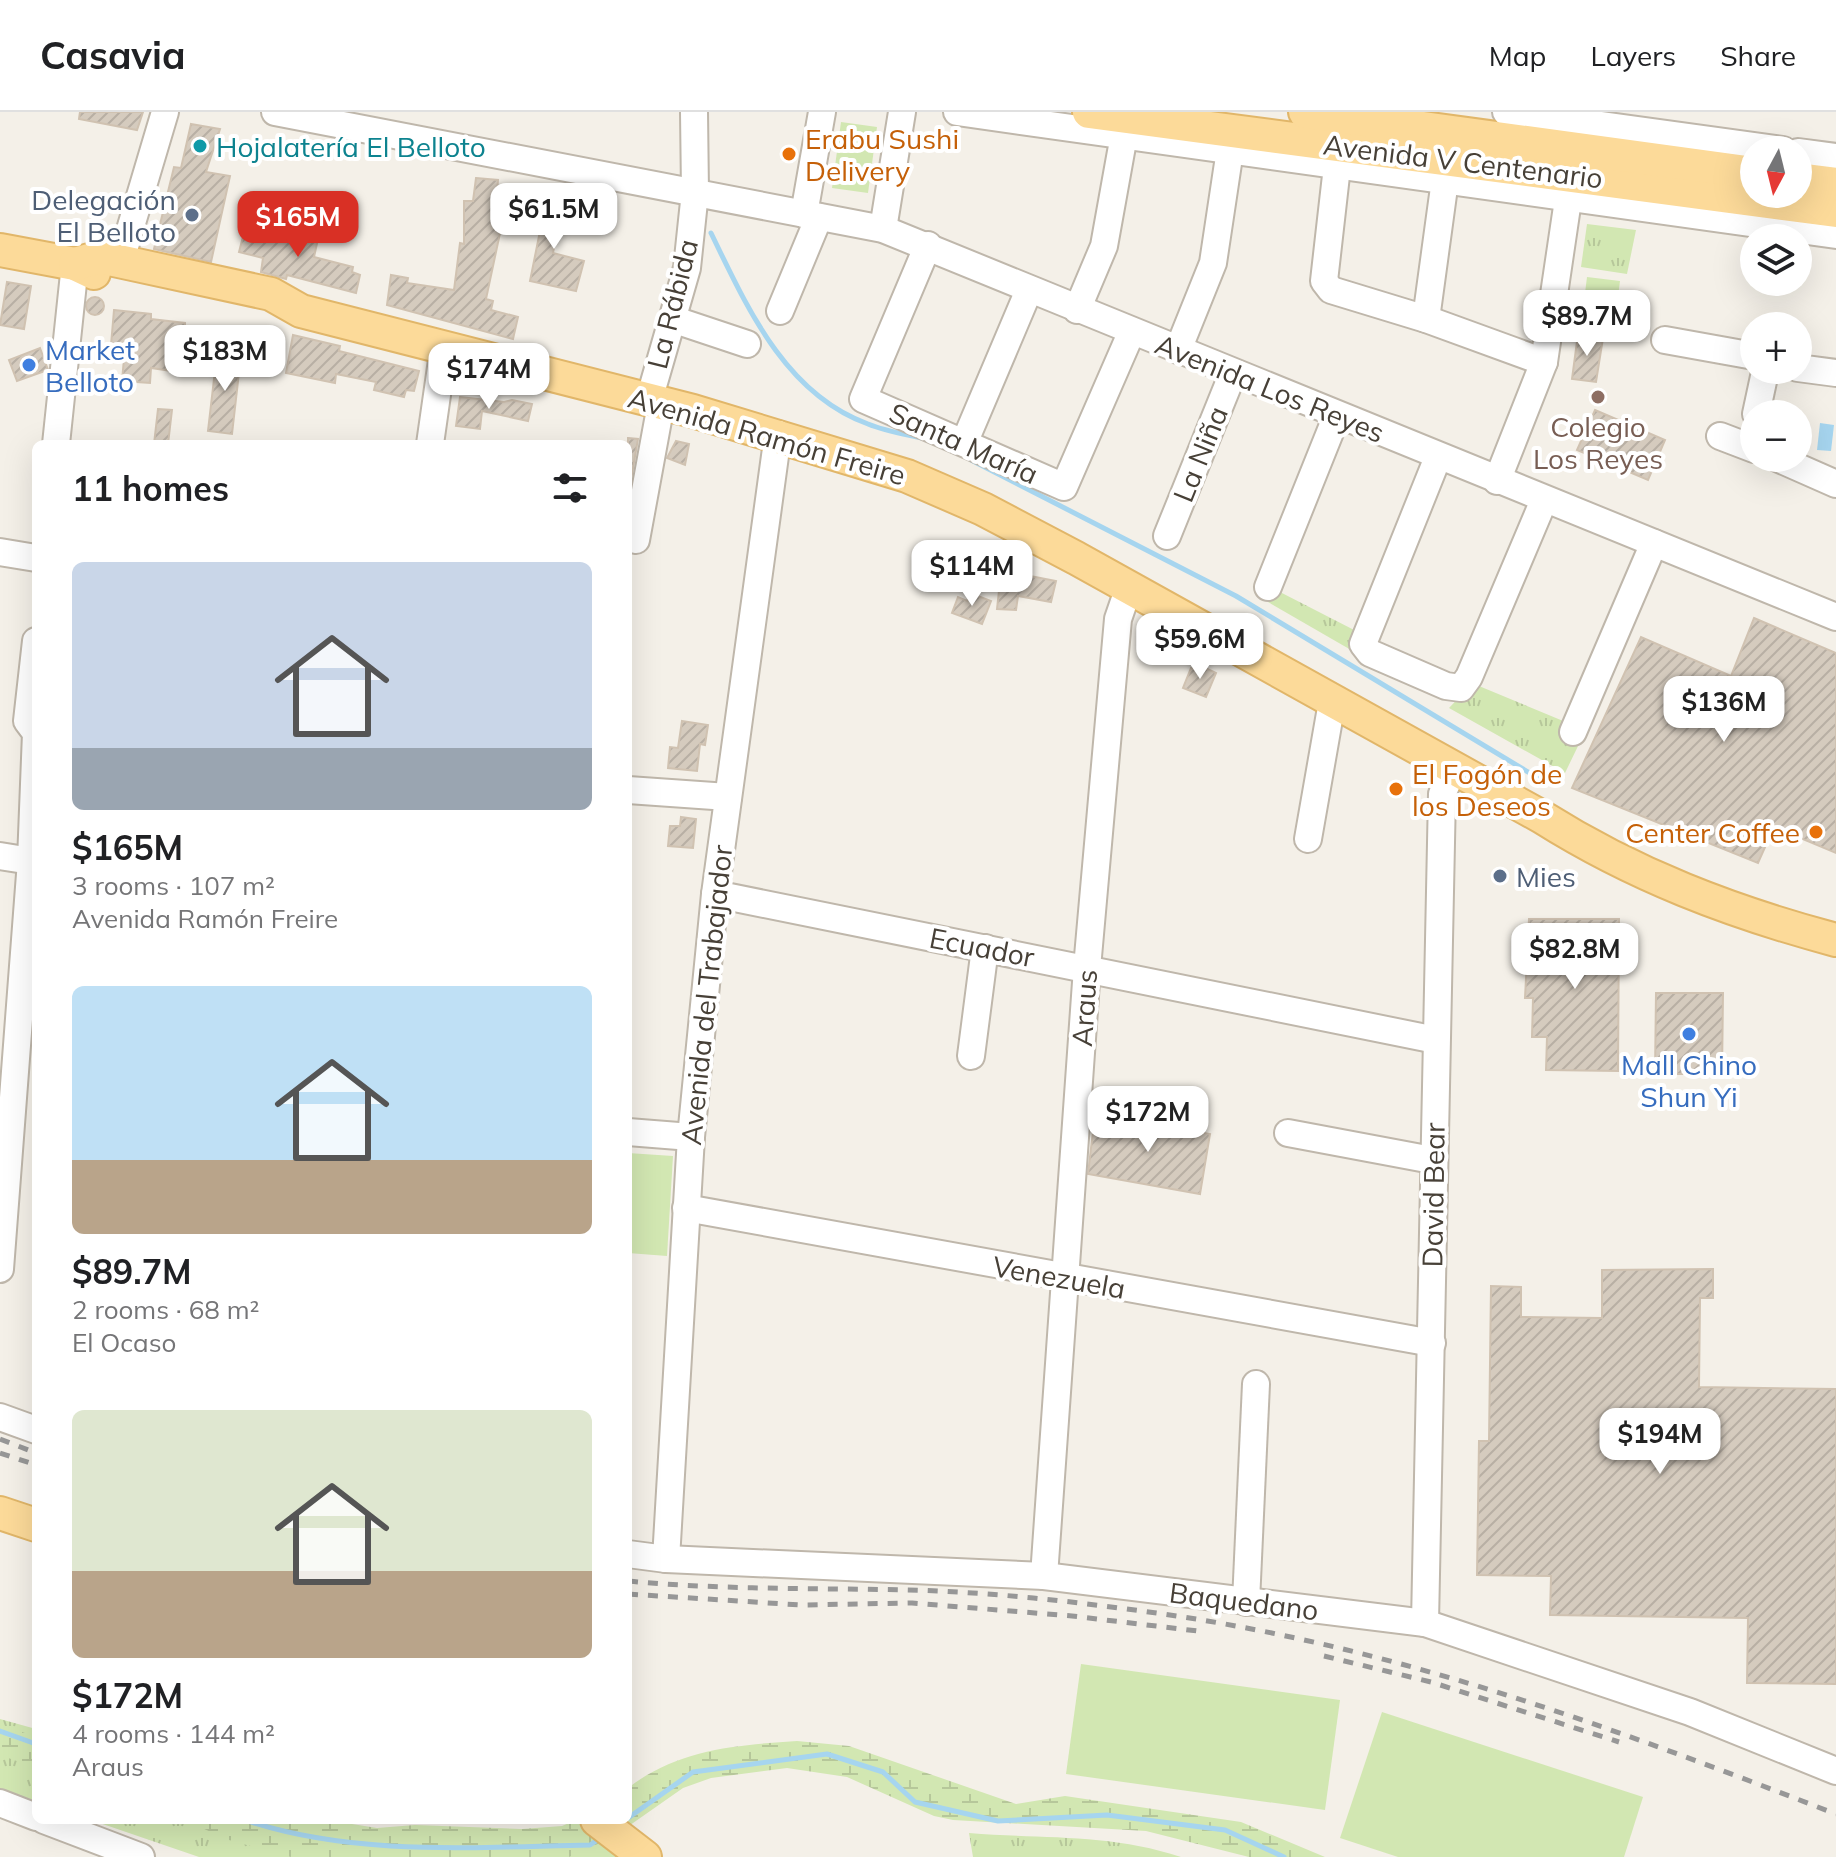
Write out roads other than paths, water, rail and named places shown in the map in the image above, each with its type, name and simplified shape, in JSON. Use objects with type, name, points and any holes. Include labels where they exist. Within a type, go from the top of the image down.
[{"type":"main road","name":"Avenida V Centenario","points":[[1089,112],[1338,155],[1576,151],[1836,211]]},
{"type":"main road","name":"Avenida V Centenario","points":[[1305,112],[1740,171]]},
{"type":"main road","points":[[1812,181],[1836,184]]},
{"type":"main road","name":"Avenida Ramón Freire","points":[[0,250],[271,294],[301,311],[778,434],[907,476],[983,509],[1129,587],[1453,771],[1542,817],[1601,855],[1707,901],[1836,940]]},
{"type":"main road","name":"Avenida Ramón Freire","points":[[1542,817],[1608,837],[1728,888],[1836,919]]},
{"type":"main road","points":[[0,1513],[32,1524]]},
{"type":"main road","points":[[603,1824],[639,1852]]},
{"type":"street","points":[[57,440],[96,266],[165,112]]},
{"type":"street","name":"Avenida Los Reyes","points":[[275,112],[883,229],[1544,500],[1835,611]]},
{"type":"street","name":"La Rábida","points":[[636,540],[655,402],[672,319],[687,268],[695,192],[694,112]]},
{"type":"street","points":[[780,311],[811,216],[822,112]]},
{"type":"street","points":[[883,229],[902,112]]},
{"type":"street","points":[[957,112],[1230,150],[1338,155],[1445,180],[1576,151],[1740,150]]},
{"type":"street","points":[[1506,112],[1576,151],[1836,235]]},
{"type":"street","points":[[1077,310],[1104,246],[1124,135]]},
{"type":"street","points":[[1178,350],[1213,263],[1230,150]]},
{"type":"street","points":[[1497,481],[1544,362],[1576,151]]},
{"type":"street","points":[[1812,154],[1836,157]]},
{"type":"street","points":[[1338,155],[1324,281],[1331,290],[1426,319],[1544,362]]},
{"type":"street","points":[[1426,319],[1445,180]]},
{"type":"street","name":"Santa María","points":[[928,245],[863,399],[965,441],[1064,487],[1132,331]]},
{"type":"street","points":[[965,441],[1029,290]]},
{"type":"street","points":[[672,319],[747,344]]},
{"type":"street","points":[[1665,340],[1740,360]]},
{"type":"street","points":[[431,440],[444,346]]},
{"type":"street","points":[[1812,370],[1836,373]]},
{"type":"street","name":"La Niña","points":[[1167,536],[1233,373]]},
{"type":"street","points":[[1268,587],[1337,415]]},
{"type":"street","name":"Avenida del Trabajador","points":[[666,1559],[691,1137],[715,894],[778,434]]},
{"type":"street","points":[[1720,436],[1740,444]]},
{"type":"street","points":[[1438,457],[1363,644],[1370,653],[1446,686],[1461,688],[1469,677],[1544,500]]},
{"type":"street","points":[[1809,472],[1836,484]]},
{"type":"street","points":[[1573,732],[1654,543]]},
{"type":"street","points":[[0,552],[32,557]]},
{"type":"street","name":"Araus","points":[[1044,1576],[1087,968],[1118,619],[1129,587]]},
{"type":"street","points":[[32,677],[27,721],[32,728]]},
{"type":"street","points":[[1308,839],[1332,702]]},
{"type":"street","name":"David Bear","points":[[1425,1623],[1432,1343],[1432,1160],[1442,794],[1453,771]]},
{"type":"street","points":[[632,790],[728,797]]},
{"type":"street","points":[[0,1269],[26,1081],[32,836]]},
{"type":"street","points":[[0,856],[31,861]]},
{"type":"street","name":"Ecuador","points":[[715,894],[1436,1040]]},
{"type":"street","points":[[971,1056],[985,948]]},
{"type":"street","points":[[632,1132],[691,1137]]},
{"type":"street","points":[[1288,1133],[1432,1160]]},
{"type":"street","name":"Venezuela","points":[[686,1208],[1432,1343]]},
{"type":"street","points":[[1246,1602],[1256,1384]]},
{"type":"street","points":[[0,1417],[32,1429]]},
{"type":"street","name":"Baquedano","points":[[632,1555],[666,1559],[1044,1576],[1425,1623],[1704,1717],[1836,1771]]},
{"type":"street","points":[[0,1803],[32,1815]]},
{"type":"street","points":[[54,1824],[141,1857]]},
{"type":"water","points":[[1820,423],[1834,425],[1831,451],[1817,450]]},
{"type":"waterway","points":[[711,233],[755,318],[791,370],[839,410],[868,424],[922,438]]},
{"type":"waterway","points":[[971,460],[1236,596],[1543,781]]},
{"type":"waterway","points":[[0,1731],[32,1743]]},
{"type":"waterway","points":[[632,1815],[693,1772],[827,1754],[883,1772],[915,1802],[998,1821],[1107,1815],[1225,1830],[1284,1857]]},
{"type":"waterway","points":[[259,1824],[329,1840],[416,1847],[590,1845],[602,1837]]},
{"type":"railway","points":[[0,1439],[32,1451]]},
{"type":"railway","points":[[0,1453],[32,1464]]},
{"type":"railway","points":[[632,1581],[1004,1595],[1163,1614],[1251,1629],[1337,1648],[1505,1694],[1670,1751],[1836,1814]]},
{"type":"railway","points":[[632,1594],[801,1605],[912,1603],[1072,1616],[1206,1632]]},
{"type":"railway","points":[[1324,1656],[1431,1682],[1619,1742]]},
{"type":"place","name":"Hojalatería El Belloto","points":[[200,146]]},
{"type":"place","name":"Erabu Sushi Delivery","points":[[789,154]]},
{"type":"place","name":"Delegación El Belloto","points":[[192,215]]},
{"type":"place","name":"Market Belloto","points":[[29,365]]},
{"type":"place","name":"Colegio Los Reyes","points":[[1598,397]]},
{"type":"place","name":"El Fogón de los Deseos","points":[[1396,789]]},
{"type":"place","name":"Center Coffee","points":[[1816,832]]},
{"type":"place","name":"Mies","points":[[1500,876]]},
{"type":"place","name":"Mall Chino Shun Yi","points":[[1689,1034]]}]
